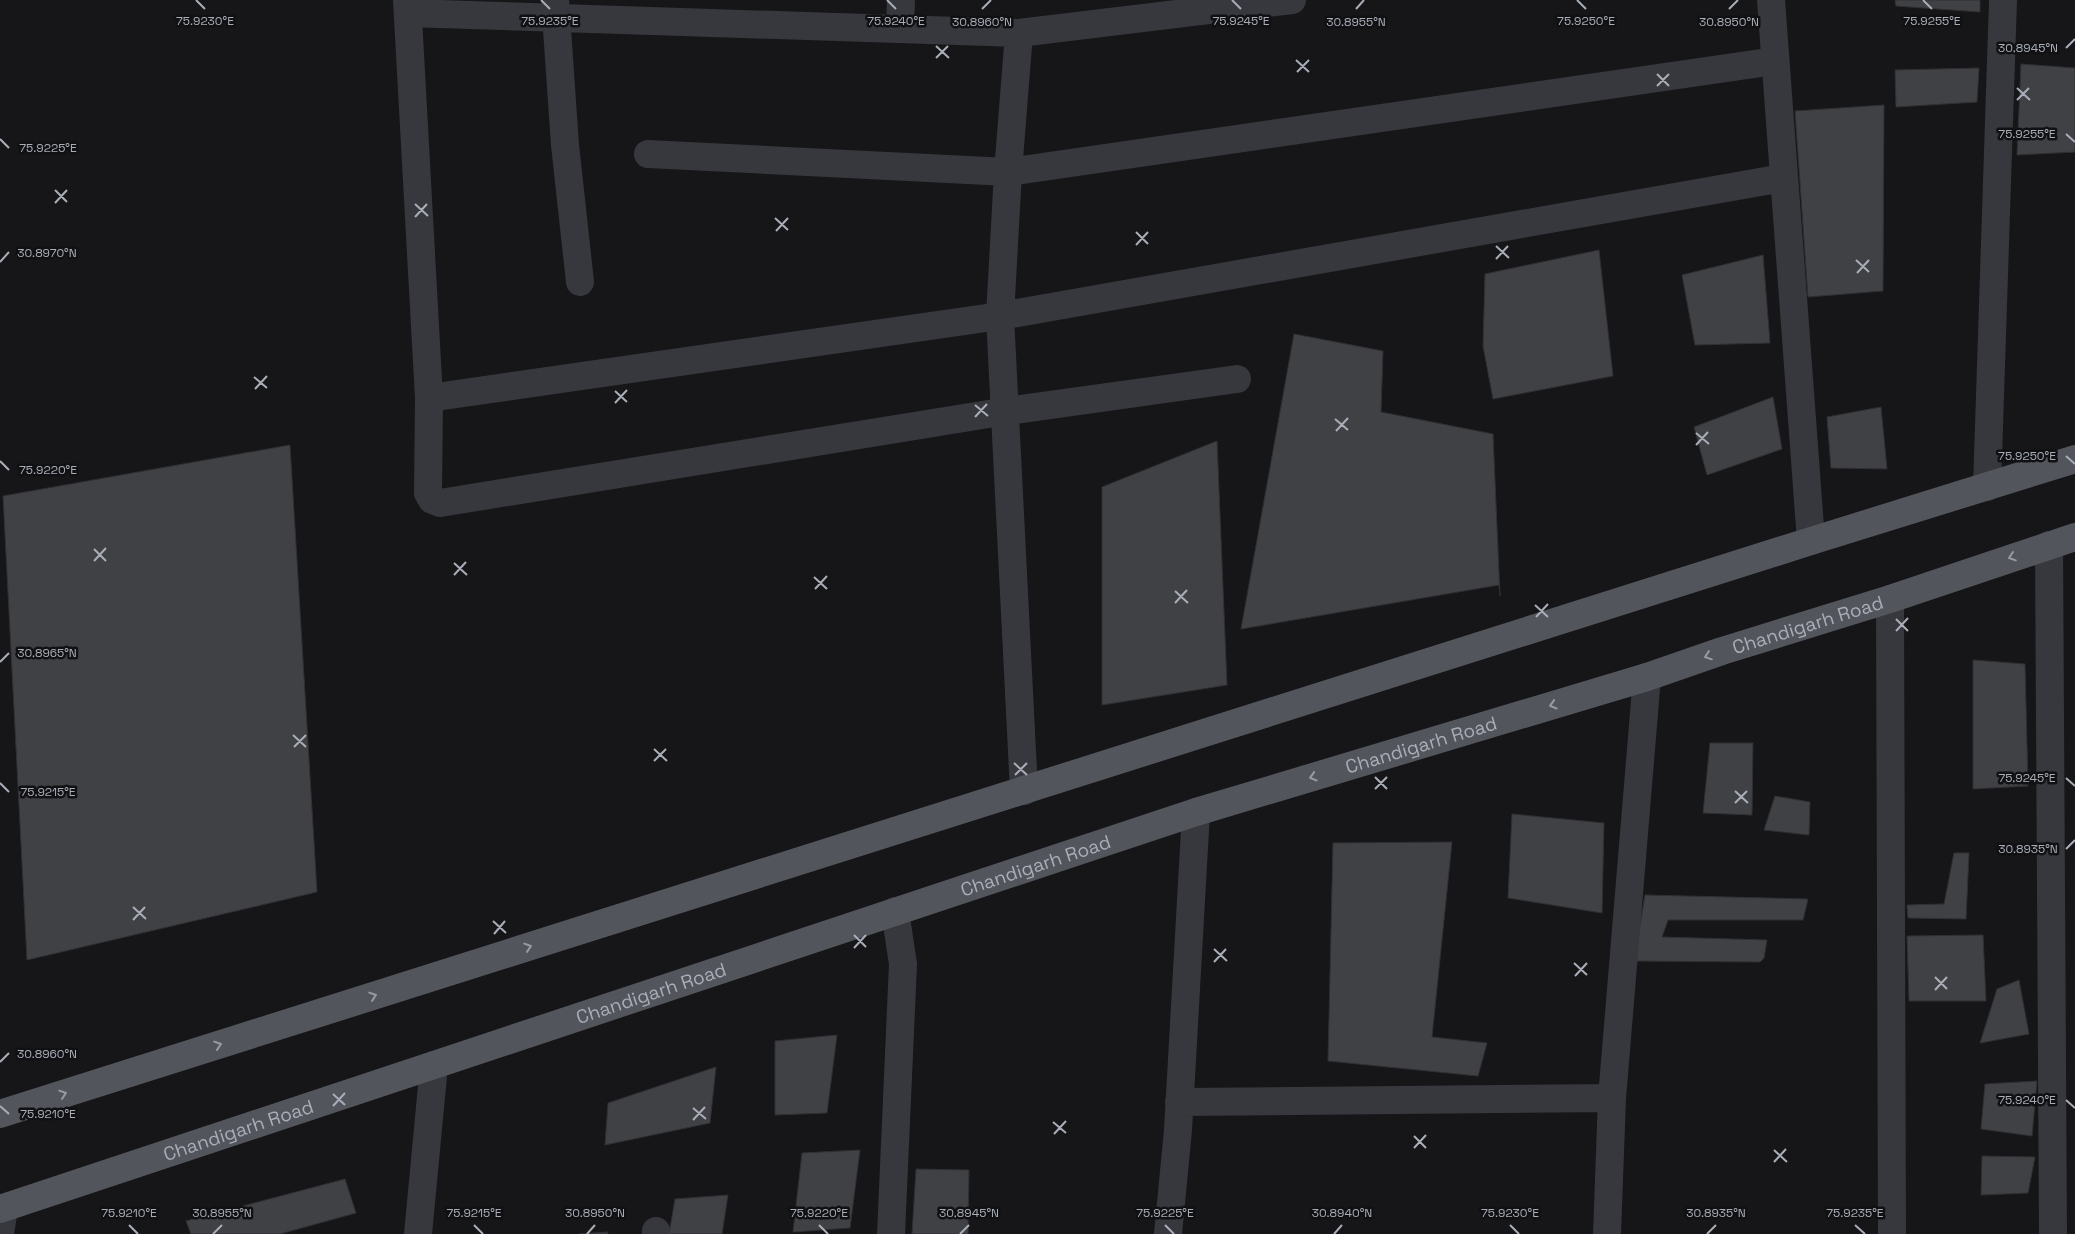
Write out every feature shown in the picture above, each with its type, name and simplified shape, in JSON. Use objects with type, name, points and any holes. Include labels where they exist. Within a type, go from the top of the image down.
[{"type":"main road","points":[[0,1114],[1811,541],[2075,460]]},
{"type":"main road","name":"Chandigarh Road","points":[[1,1217],[434,1065],[1196,812],[1647,677],[1802,624],[1890,599],[2075,537]]},
{"type":"street","points":[[900,29],[901,0]]},
{"type":"street","points":[[1237,379],[1007,411],[440,503],[432,500],[428,493],[429,398],[407,7],[675,11],[900,29],[1019,33],[1292,0]]},
{"type":"street","points":[[1771,0],[1811,541]]},
{"type":"street","points":[[1987,487],[2003,0]]},
{"type":"street","points":[[556,10],[565,145],[580,282]]},
{"type":"street","points":[[1019,33],[1008,172],[1000,316],[1007,411],[1024,791]]},
{"type":"street","points":[[648,154],[1008,172],[1775,61]]},
{"type":"street","points":[[429,398],[1000,316],[1783,178]]},
{"type":"street","points":[[2049,545],[2053,1234]]},
{"type":"street","points":[[1890,599],[1892,1234]]},
{"type":"street","points":[[1608,1234],[1612,1098],[1647,677]]},
{"type":"street","points":[[1168,1234],[1179,1102],[1196,812]]},
{"type":"street","points":[[891,1234],[903,964],[895,911]]},
{"type":"street","points":[[418,1234],[434,1065]]},
{"type":"street","points":[[1179,1102],[1612,1098]]},
{"type":"building","points":[[1895,0],[1980,0],[1980,12],[1896,6]]},
{"type":"building","points":[[2021,64],[2075,68],[2075,152],[2017,155]]},
{"type":"building","points":[[1979,68],[1977,102],[1896,107],[1895,70]]},
{"type":"building","points":[[1884,105],[1883,291],[1808,297],[1795,111]]},
{"type":"building","points":[[1599,250],[1613,376],[1493,399],[1483,346],[1485,274]]},
{"type":"building","points":[[1763,255],[1770,343],[1695,345],[1682,275]]},
{"type":"building","points":[[1294,334],[1383,351],[1381,412],[1493,434],[1500,596],[1499,585],[1241,629]]},
{"type":"building","points":[[1773,397],[1782,449],[1707,475],[1694,427]]},
{"type":"building","points":[[1881,407],[1887,469],[1831,468],[1827,417]]},
{"type":"building","points":[[1217,441],[1227,685],[1102,705],[1102,487]]},
{"type":"building","points":[[290,445],[317,892],[27,960],[3,496]]},
{"type":"building","points":[[1973,660],[2025,664],[2028,786],[1973,789]]},
{"type":"building","points":[[1710,743],[1753,743],[1752,815],[1703,813]]},
{"type":"building","points":[[1775,796],[1810,802],[1809,835],[1764,830]]},
{"type":"building","points":[[1512,814],[1604,823],[1602,913],[1508,898]]},
{"type":"building","points":[[1452,842],[1432,1037],[1487,1043],[1478,1076],[1328,1061],[1333,843]]},
{"type":"building","points":[[1954,853],[1969,853],[1966,919],[1908,918],[1907,905],[1944,904]]},
{"type":"building","points":[[1645,895],[1808,899],[1803,920],[1668,920],[1662,937],[1767,940],[1764,958],[1760,962],[1634,961]]},
{"type":"building","points":[[1983,935],[1986,1001],[1909,1001],[1907,936]]},
{"type":"building","points":[[2019,980],[2029,1034],[1980,1043],[1997,989]]},
{"type":"building","points":[[837,1035],[827,1113],[775,1115],[775,1041]]},
{"type":"building","points":[[716,1067],[710,1123],[605,1145],[608,1103]]},
{"type":"building","points":[[2037,1081],[2032,1136],[1981,1129],[1985,1084]]},
{"type":"building","points":[[860,1150],[850,1228],[793,1232],[802,1153]]},
{"type":"building","points":[[1982,1156],[2035,1157],[2028,1193],[1981,1195]]},
{"type":"building","points":[[916,1169],[969,1170],[968,1234],[912,1234]]},
{"type":"building","points":[[345,1179],[356,1213],[280,1234],[191,1234],[186,1221]]},
{"type":"building","points":[[728,1195],[722,1234],[669,1234],[675,1199]]},
{"type":"building","points":[[608,1232],[607,1234],[579,1234]]}]
